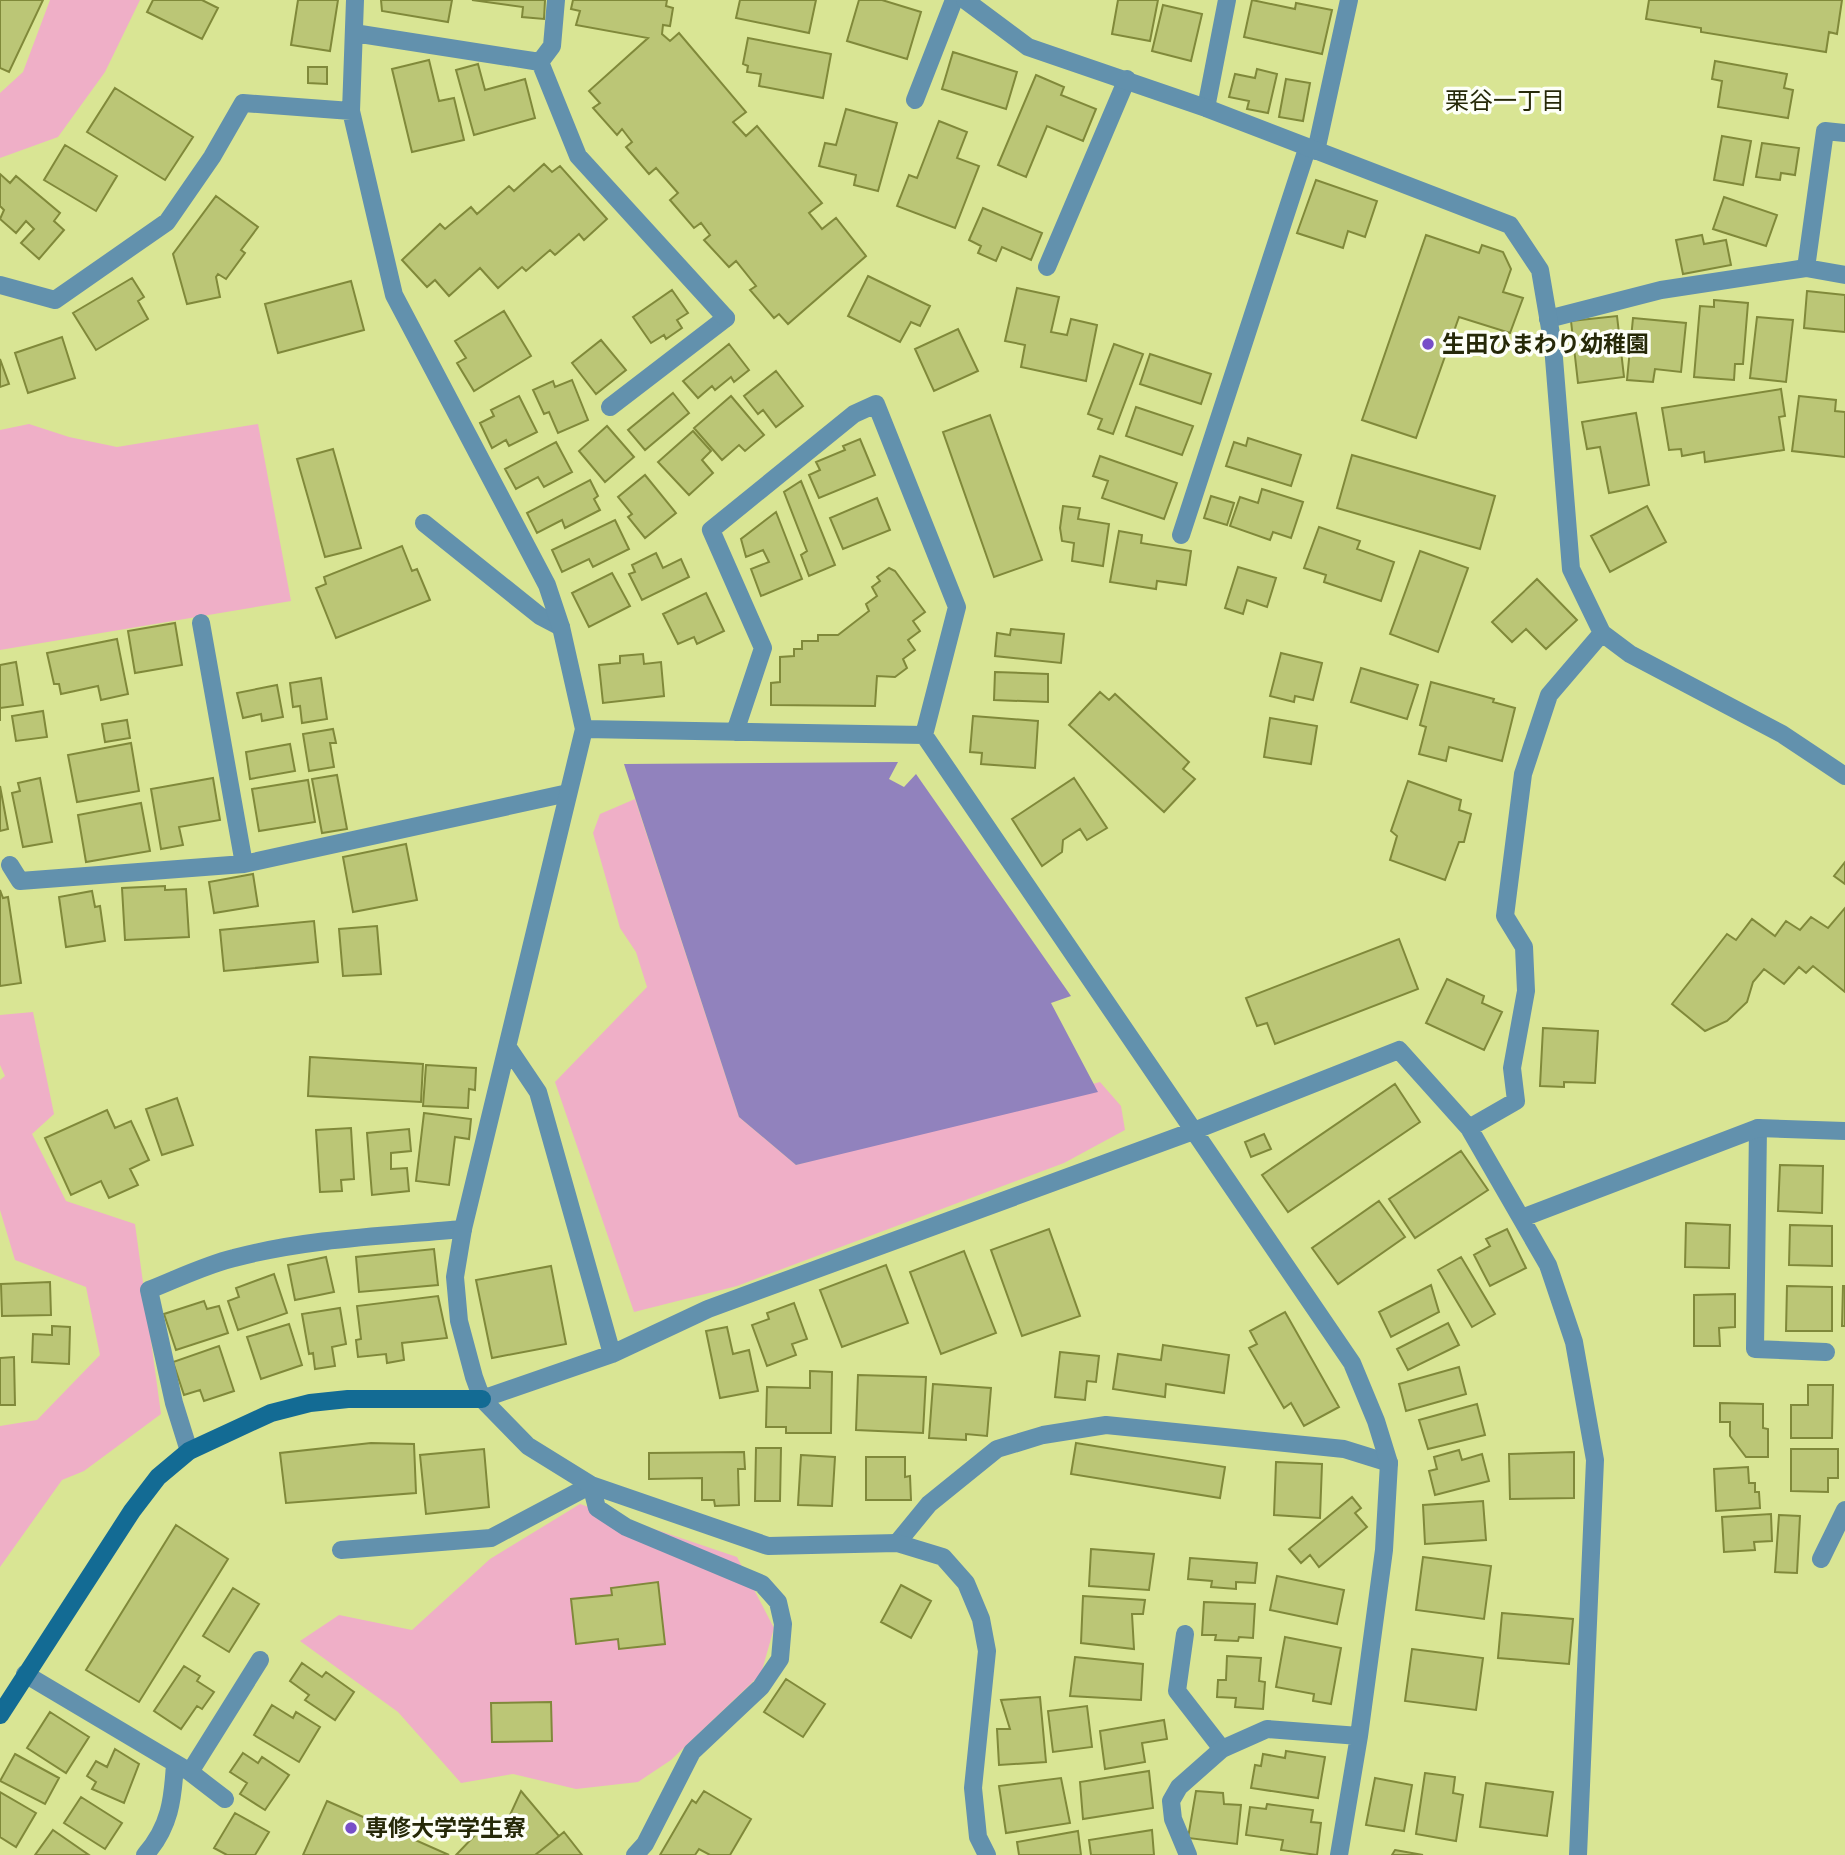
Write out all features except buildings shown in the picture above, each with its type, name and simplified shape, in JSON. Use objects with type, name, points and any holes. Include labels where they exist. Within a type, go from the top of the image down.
[{"type":"street","points":[[355,0],[351,111],[394,295],[547,585],[561,627],[584,729],[509,1049],[463,1229],[455,1277],[459,1321],[482,1399],[528,1446],[591,1485],[768,1546],[898,1543],[943,1558],[966,1583],[981,1619],[987,1651],[973,1788],[978,1837],[987,1855]]},
{"type":"street","points":[[540,62],[552,46],[556,0]]},
{"type":"street","points":[[915,100],[954,0]]},
{"type":"street","points":[[965,0],[981,6],[1028,47],[1206,108],[1510,225],[1540,270],[1548,319],[1571,569],[1602,633],[1630,654],[1782,734],[1845,776]]},
{"type":"street","points":[[1206,108],[1227,0]]},
{"type":"street","points":[[1181,535],[1312,150],[1349,0]]},
{"type":"street","points":[[354,33],[540,62]]},
{"type":"street","points":[[540,62],[578,156],[726,318],[610,407]]},
{"type":"street","points":[[1047,267],[1127,79]]},
{"type":"street","points":[[0,285],[55,300],[167,222],[212,158],[243,103],[351,111]]},
{"type":"street","points":[[1806,268],[1825,131],[1845,133]]},
{"type":"street","points":[[1548,319],[1661,290],[1806,268],[1845,275]]},
{"type":"street","points":[[735,732],[762,648],[711,530],[854,414],[876,404],[957,607],[924,735],[1196,1130],[1352,1363],[1376,1421],[1389,1463],[1384,1550],[1359,1735],[1339,1855]]},
{"type":"street","points":[[424,523],[540,616],[561,627]]},
{"type":"street","points":[[201,624],[244,864]]},
{"type":"street","points":[[1469,1128],[1516,1101],[1512,1068],[1526,991],[1524,947],[1504,916],[1523,774],[1549,695],[1602,633]]},
{"type":"street","points":[[584,729],[924,735]]},
{"type":"street","points":[[10,865],[20,881],[244,864],[568,793]]},
{"type":"street","points":[[509,1049],[538,1093],[612,1354]]},
{"type":"street","points":[[0,1715],[132,1511],[158,1477],[189,1451],[271,1413],[310,1403],[348,1399],[482,1399],[612,1354],[708,1308],[1196,1130],[1399,1050],[1469,1128],[1548,1265],[1574,1342],[1595,1460],[1578,1855]]},
{"type":"street","points":[[1522,1218],[1758,1128],[1845,1131]]},
{"type":"street","points":[[1758,1128],[1755,1349],[1826,1352]]},
{"type":"street","points":[[189,1451],[174,1403],[149,1290],[231,1258],[262,1251],[316,1242],[463,1229]]},
{"type":"street","points":[[898,1543],[929,1504],[997,1448],[1056,1433],[1106,1425],[1198,1433],[1344,1449],[1389,1463]]},
{"type":"street","points":[[341,1550],[491,1538],[591,1485]]},
{"type":"street","points":[[591,1485],[597,1508],[626,1527],[762,1584],[778,1602],[783,1624],[780,1659],[761,1687],[692,1752],[645,1844],[635,1855]]},
{"type":"street","points":[[1821,1559],[1845,1510]]},
{"type":"street","points":[[1185,1634],[1177,1690],[1222,1749]]},
{"type":"street","points":[[145,1855],[162,1836],[183,1768],[260,1660]]},
{"type":"street","points":[[25,1674],[183,1768],[225,1799]]},
{"type":"street","points":[[1188,1855],[1173,1819],[1171,1801],[1179,1787],[1222,1749],[1267,1729],[1359,1735]]},
{"type":"shaded area","points":[[50,0],[140,0],[105,72],[58,137],[0,158],[0,93],[23,72]]},
{"type":"shaded area","points":[[29,424],[69,437],[117,447],[258,424],[291,601],[0,650],[0,430]]},
{"type":"shaded area","points":[[898,762],[889,779],[904,787],[916,774],[1071,996],[1051,1003],[1098,1092],[796,1165],[739,1117],[624,764]]},
{"type":"shaded area","points":[[635,799],[739,1117],[796,1165],[1100,1082],[1121,1106],[1125,1130],[1064,1163],[737,1286],[634,1312],[555,1082],[647,987],[636,952],[620,928],[593,833],[600,814]]},
{"type":"shaded area","points":[[33,1012],[54,1114],[32,1134],[66,1201],[135,1224],[161,1414],[84,1471],[62,1480],[0,1567],[0,1426],[37,1420],[100,1355],[86,1287],[15,1260],[0,1210],[0,1080],[5,1076],[0,1065],[0,1015]]},
{"type":"shaded area","points":[[580,1504],[737,1557],[774,1628],[761,1674],[671,1760],[638,1782],[576,1789],[513,1774],[461,1783],[398,1712],[300,1641],[339,1615],[412,1630],[490,1559]]},
{"type":"place","name":"生田ひまわり幼稚園","points":[[1428,344]]},
{"type":"place","name":"専修大学学生寮","points":[[351,1828]]},
{"type":"district","name":"栗谷一丁目","points":[[1505,100]]}]
